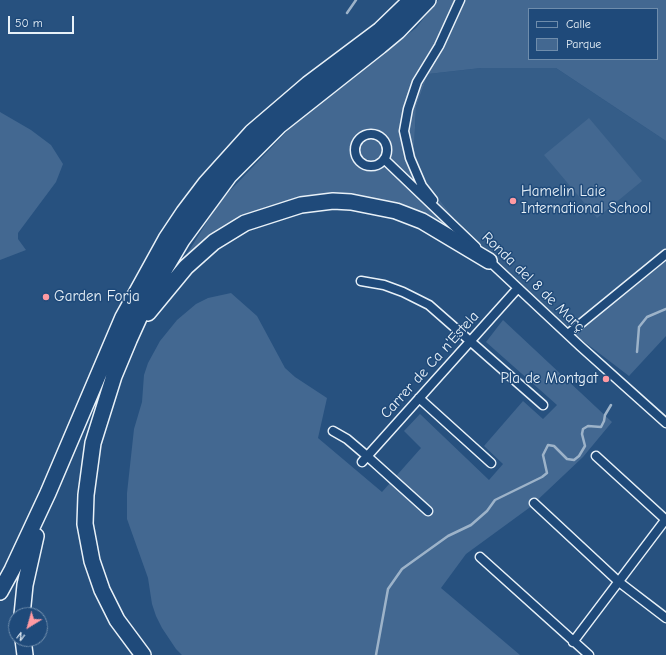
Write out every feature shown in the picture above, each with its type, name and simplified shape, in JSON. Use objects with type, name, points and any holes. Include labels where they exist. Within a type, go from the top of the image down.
[{"type":"highway","points":[[0,592],[48,493],[123,317],[166,239],[184,212],[206,183],[252,132],[308,84],[380,30],[411,0]]},
{"type":"highway","points":[[143,655],[117,620],[102,590],[92,561],[85,524],[86,494],[93,443],[114,376],[129,340],[149,296],[182,240],[229,176],[280,125],[380,46],[403,26],[428,0]]},
{"type":"highway","points":[[129,340],[176,278],[214,242],[246,223],[301,205],[333,201],[351,202],[396,211],[422,221],[489,261]]},
{"type":"highway","points":[[23,607],[31,553],[48,493]]},
{"type":"street","points":[[454,225],[422,186],[410,158],[404,131],[408,109],[418,82],[439,46],[460,0]]},
{"type":"street","name":"Ronda del 8 de Març","points":[[384,159],[454,225],[489,261],[666,423]]},
{"type":"street","points":[[568,334],[666,254]]},
{"type":"street","points":[[361,281],[384,285],[403,292],[429,305],[471,340],[543,405]]},
{"type":"street","name":"Carrer de Ca n'Estela","points":[[365,459],[518,288]]},
{"type":"street","points":[[419,398],[491,463]]},
{"type":"street","points":[[333,431],[346,439],[365,459],[428,512]]},
{"type":"street","points":[[573,642],[666,519],[596,456]]},
{"type":"street","points":[[534,503],[619,582],[666,618]]},
{"type":"street","points":[[480,557],[589,655]]},
{"type":"shaded area","points":[[481,68],[556,68],[666,141],[666,261],[574,334],[512,278],[454,218],[422,178],[414,148],[416,107],[428,74]]},
{"type":"green space","points":[[438,0],[666,0],[666,141],[556,68],[481,68],[428,74],[416,107],[414,148],[422,178],[454,218],[441,224],[374,200],[300,197],[236,222],[185,257],[220,201],[299,119],[416,28]]},
{"type":"green space","points":[[0,112],[31,130],[51,145],[63,164],[56,182],[18,233],[18,239],[26,250],[0,260]]},
{"type":"green space","points":[[589,118],[642,181],[597,218],[544,155]]},
{"type":"green space","points":[[666,261],[666,336],[629,376],[574,334]]},
{"type":"green space","points":[[231,293],[257,316],[285,368],[295,377],[327,398],[318,438],[382,492],[421,448],[404,431],[420,414],[489,480],[503,464],[484,446],[523,401],[543,419],[557,405],[486,342],[503,320],[612,422],[583,457],[529,508],[466,554],[441,588],[520,655],[182,655],[176,649],[156,616],[152,604],[148,578],[127,519],[127,493],[134,429],[142,402],[144,375],[148,363],[160,341],[177,320],[196,304],[208,298]]},
{"type":"waterway","points":[[347,13],[356,0]]},
{"type":"waterway","points":[[637,352],[639,327],[647,317],[666,309]]},
{"type":"waterway","points":[[376,655],[388,589],[402,569],[448,536],[471,525],[487,511],[495,500],[542,477],[547,473],[543,455],[548,445],[554,446],[567,459],[574,460],[579,456],[585,446],[582,434],[583,429],[588,426],[601,427],[605,415],[611,405]]},
{"type":"place","name":"Hamelin Laie International School","points":[[513,201]]},
{"type":"place","name":"Garden Forja","points":[[46,297]]},
{"type":"place","name":"Pla de Montgat","points":[[606,379]]}]
